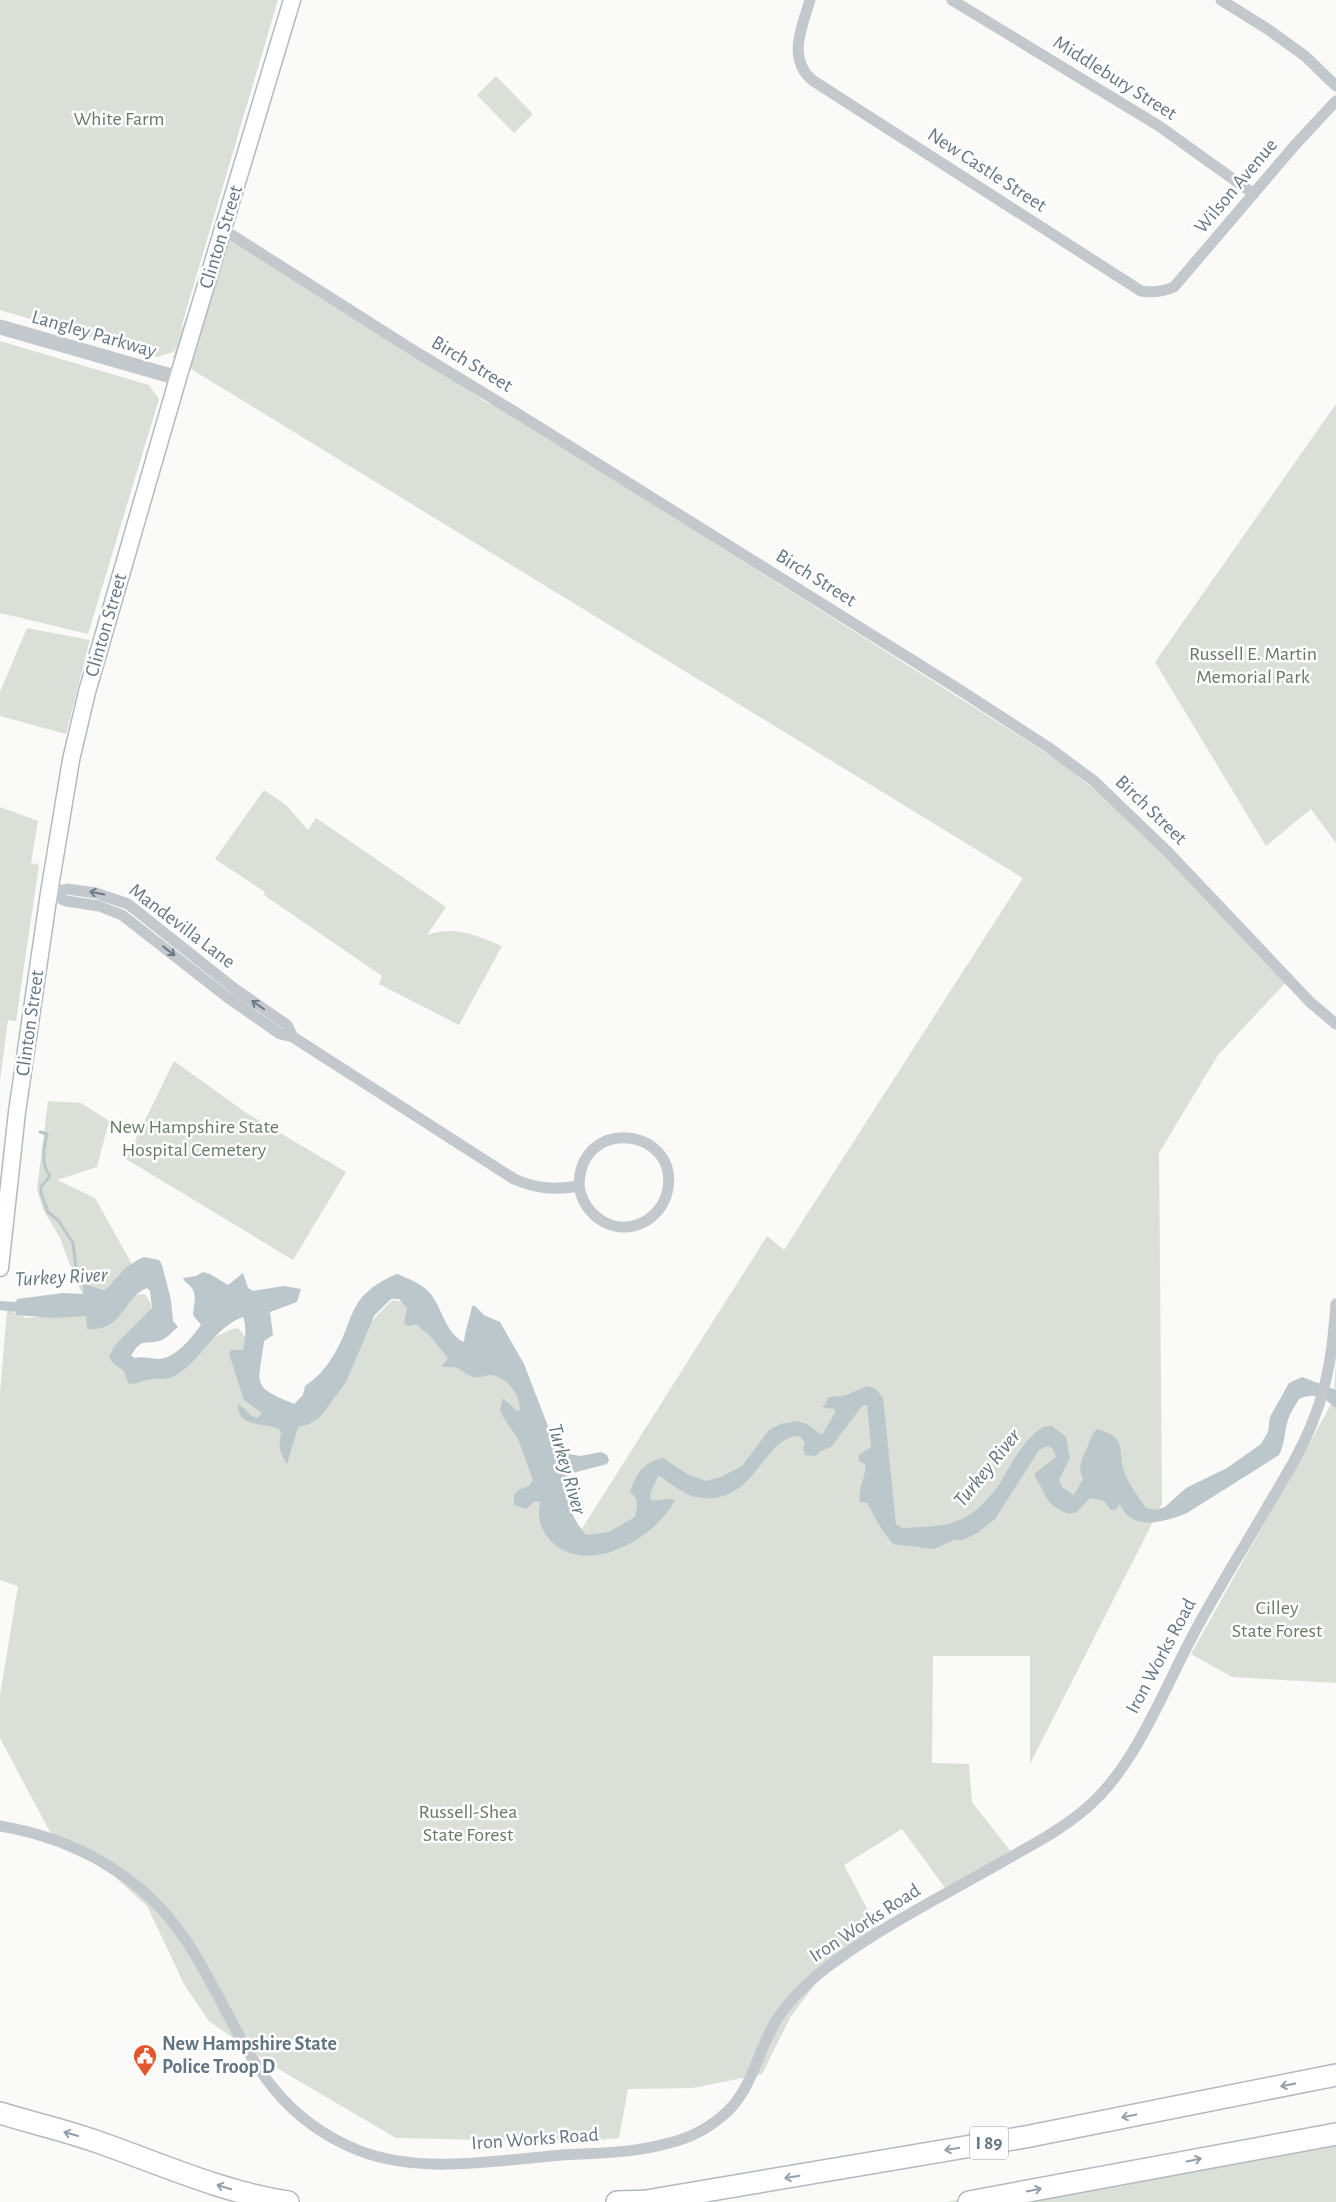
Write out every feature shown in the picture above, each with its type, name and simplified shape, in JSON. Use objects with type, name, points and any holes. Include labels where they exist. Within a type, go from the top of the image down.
[{"type":"highway","name":"I 89","points":[[647,2201],[1025,2136],[1336,2075]]},
{"type":"highway","points":[[0,2113],[94,2140],[245,2194],[288,2202]]},
{"type":"highway","points":[[969,2202],[1336,2134]]},
{"type":"highway","points":[[617,2202],[647,2201]]},
{"type":"main road","name":"Clinton Street","points":[[0,1268],[17,1112],[49,893],[71,760],[87,692],[178,378],[292,0]]},
{"type":"street","name":"New Castle Street","points":[[810,0],[798,40],[799,62],[804,73],[812,80],[1140,291],[1164,292]]},
{"type":"street","name":"Middlebury Street","points":[[952,0],[1159,126],[1254,194]]},
{"type":"street","points":[[1221,0],[1266,28],[1305,56],[1336,86]]},
{"type":"street","name":"Wilson Avenue","points":[[1164,292],[1180,282],[1295,145],[1336,102]]},
{"type":"street","name":"Birch Street","points":[[224,230],[1048,747],[1094,782],[1168,852],[1310,1002],[1336,1024]]},
{"type":"street","name":"Langley Parkway","points":[[0,327],[178,378]]},
{"type":"street","name":"Mandevilla Lane","points":[[49,893],[67,889],[107,895],[128,904],[154,933],[231,993],[287,1025],[293,1037],[514,1179],[535,1187],[547,1189],[579,1186]]},
{"type":"street","points":[[620,1137],[638,1139],[654,1148],[664,1163],[668,1180],[666,1197],[657,1212],[643,1222],[626,1226],[609,1224],[594,1216],[584,1202],[579,1186],[581,1168],[590,1153],[604,1142],[620,1137]]},
{"type":"street","name":"Iron Works Road","points":[[0,1826],[38,1833],[71,1844],[101,1860],[135,1884],[163,1910],[184,1937],[244,2047],[263,2077],[285,2103],[302,2118],[332,2138],[363,2152],[397,2160],[432,2164],[636,2150],[670,2143],[705,2128],[730,2110],[744,2091],[755,2071],[767,2038],[777,2018],[791,2000],[816,1976],[843,1956],[911,1912],[981,1875],[1060,1829],[1088,1808],[1110,1782],[1136,1745],[1197,1627],[1280,1486],[1312,1426],[1328,1378],[1336,1304]]},
{"type":"green space","name":"Russell-Shea State Forest","points":[[0,0],[278,0],[180,331],[226,238],[410,352],[489,404],[491,402],[1078,773],[1077,776],[1160,847],[1287,981],[1218,1055],[1159,1153],[1162,1504],[1030,1764],[1030,1656],[933,1656],[932,1763],[969,1764],[972,1802],[1016,1858],[951,1896],[902,1829],[844,1865],[881,1935],[818,1980],[790,2018],[762,2074],[693,2088],[628,2089],[619,2138],[580,2142],[396,2138],[270,2064],[209,2021],[185,1986],[147,1906],[115,1877],[50,1832],[0,1738],[0,1695],[18,1586],[0,1580],[0,1393],[7,1309],[26,1318],[110,1311],[134,1295],[145,1294],[151,1304],[152,1311],[128,1333],[132,1361],[147,1364],[172,1357],[238,1328],[248,1340],[243,1365],[273,1413],[337,1390],[371,1322],[392,1300],[404,1302],[505,1372],[527,1412],[578,1535],[767,1236],[784,1250],[1023,878],[173,358],[176,345],[173,352],[157,357],[0,310]]},
{"type":"green space","points":[[496,76],[533,114],[514,133],[477,95]]},
{"type":"green space","points":[[0,341],[149,385],[159,399],[88,634],[0,613]]},
{"type":"green space","name":"Russell E. Martin Memorial Park","points":[[1336,404],[1336,843],[1311,809],[1266,846],[1155,662]]},
{"type":"green space","points":[[27,628],[90,640],[66,734],[0,716],[0,692]]},
{"type":"green space","points":[[264,790],[286,805],[308,830],[316,818],[446,907],[427,935],[437,932],[456,931],[474,935],[502,946],[459,1025],[379,984],[382,976],[264,895],[265,892],[215,859]]},
{"type":"green space","points":[[0,807],[38,821],[31,863],[39,865],[16,1021],[8,1020],[0,1081]]},
{"type":"green space","name":"New Hampshire State Hospital Cemetery","points":[[174,1061],[248,1114],[346,1172],[293,1260],[126,1159]]},
{"type":"green space","points":[[48,1101],[81,1103],[109,1121],[97,1167],[57,1180],[95,1198],[132,1264],[118,1275],[110,1287],[104,1290],[82,1283],[83,1295],[60,1238],[43,1209],[37,1189]]},
{"type":"green space","name":"Cilley State Forest","points":[[1336,1355],[1336,1683],[1232,1677],[1191,1654],[1334,1399]]},
{"type":"green space","points":[[1336,2132],[1336,2202],[946,2202]]},
{"type":"water","name":"Turkey River","points":[[144,1257],[159,1260],[162,1265],[171,1300],[173,1321],[178,1327],[162,1340],[138,1346],[131,1356],[135,1358],[159,1359],[171,1355],[193,1336],[201,1325],[193,1315],[195,1297],[193,1290],[183,1278],[196,1276],[203,1272],[228,1285],[243,1273],[248,1288],[253,1291],[284,1286],[301,1289],[297,1302],[270,1312],[273,1335],[264,1341],[259,1375],[263,1387],[270,1393],[294,1404],[303,1395],[305,1386],[319,1375],[330,1361],[359,1301],[371,1288],[386,1279],[397,1274],[425,1288],[433,1297],[452,1333],[464,1342],[472,1306],[475,1306],[484,1315],[500,1322],[524,1364],[556,1447],[564,1453],[580,1456],[601,1452],[607,1455],[609,1460],[607,1464],[569,1474],[562,1480],[577,1523],[586,1535],[609,1532],[635,1517],[637,1503],[635,1497],[630,1492],[638,1474],[650,1463],[663,1458],[687,1474],[706,1481],[721,1477],[742,1466],[769,1430],[781,1424],[797,1421],[807,1424],[822,1435],[836,1411],[822,1407],[828,1397],[844,1396],[867,1386],[876,1389],[883,1398],[896,1524],[902,1528],[928,1527],[950,1523],[970,1515],[995,1490],[1020,1450],[1043,1427],[1052,1426],[1066,1437],[1070,1458],[1059,1480],[1062,1487],[1074,1495],[1083,1479],[1080,1470],[1082,1459],[1092,1435],[1097,1429],[1118,1441],[1125,1474],[1129,1483],[1146,1508],[1156,1510],[1165,1507],[1186,1488],[1227,1468],[1261,1444],[1268,1432],[1270,1417],[1289,1383],[1302,1377],[1336,1390],[1336,1408],[1319,1397],[1310,1396],[1299,1399],[1289,1417],[1279,1455],[1187,1513],[1159,1521],[1140,1522],[1125,1513],[1120,1504],[1115,1510],[1111,1510],[1104,1501],[1090,1498],[1077,1512],[1069,1514],[1059,1510],[1049,1502],[1034,1474],[1056,1457],[1053,1449],[1048,1446],[1039,1450],[995,1519],[977,1533],[963,1540],[954,1540],[934,1549],[893,1544],[882,1530],[867,1503],[860,1502],[859,1497],[865,1473],[865,1464],[859,1461],[859,1455],[871,1447],[867,1405],[862,1406],[831,1447],[820,1451],[816,1456],[805,1455],[803,1448],[805,1443],[800,1436],[787,1439],[776,1447],[745,1483],[732,1492],[715,1498],[690,1495],[658,1475],[650,1497],[651,1500],[675,1500],[666,1514],[653,1528],[619,1549],[583,1556],[566,1551],[547,1537],[540,1523],[540,1502],[535,1501],[526,1509],[514,1505],[514,1495],[518,1490],[529,1486],[533,1480],[518,1439],[500,1409],[503,1398],[517,1411],[520,1410],[518,1398],[511,1386],[495,1376],[474,1377],[457,1368],[442,1366],[448,1358],[430,1336],[416,1324],[410,1326],[404,1324],[407,1308],[399,1299],[391,1299],[374,1316],[346,1382],[320,1417],[309,1424],[298,1427],[287,1464],[280,1449],[281,1433],[279,1429],[252,1423],[241,1417],[239,1411],[239,1404],[257,1418],[262,1413],[244,1400],[229,1354],[231,1350],[243,1350],[245,1329],[243,1317],[215,1336],[185,1369],[176,1375],[169,1378],[150,1379],[133,1384],[128,1383],[124,1371],[114,1364],[109,1357],[115,1345],[152,1308],[150,1291],[147,1288],[132,1299],[116,1320],[99,1329],[87,1329],[86,1316],[54,1318],[16,1315],[16,1312],[0,1310],[0,1301],[16,1302],[17,1299],[63,1293],[83,1294],[82,1283],[104,1290],[126,1268]]},
{"type":"waterway","name":"Turkey River","points":[[40,1132],[47,1134],[44,1161],[50,1176],[41,1187],[41,1193],[48,1212],[58,1220],[73,1243],[76,1267],[85,1286]]},
{"type":"place","name":"New Hampshire State Police Troop D","points":[[145,2077]]},
{"type":"park label","name":"White Farm","points":[[119,119]]}]
